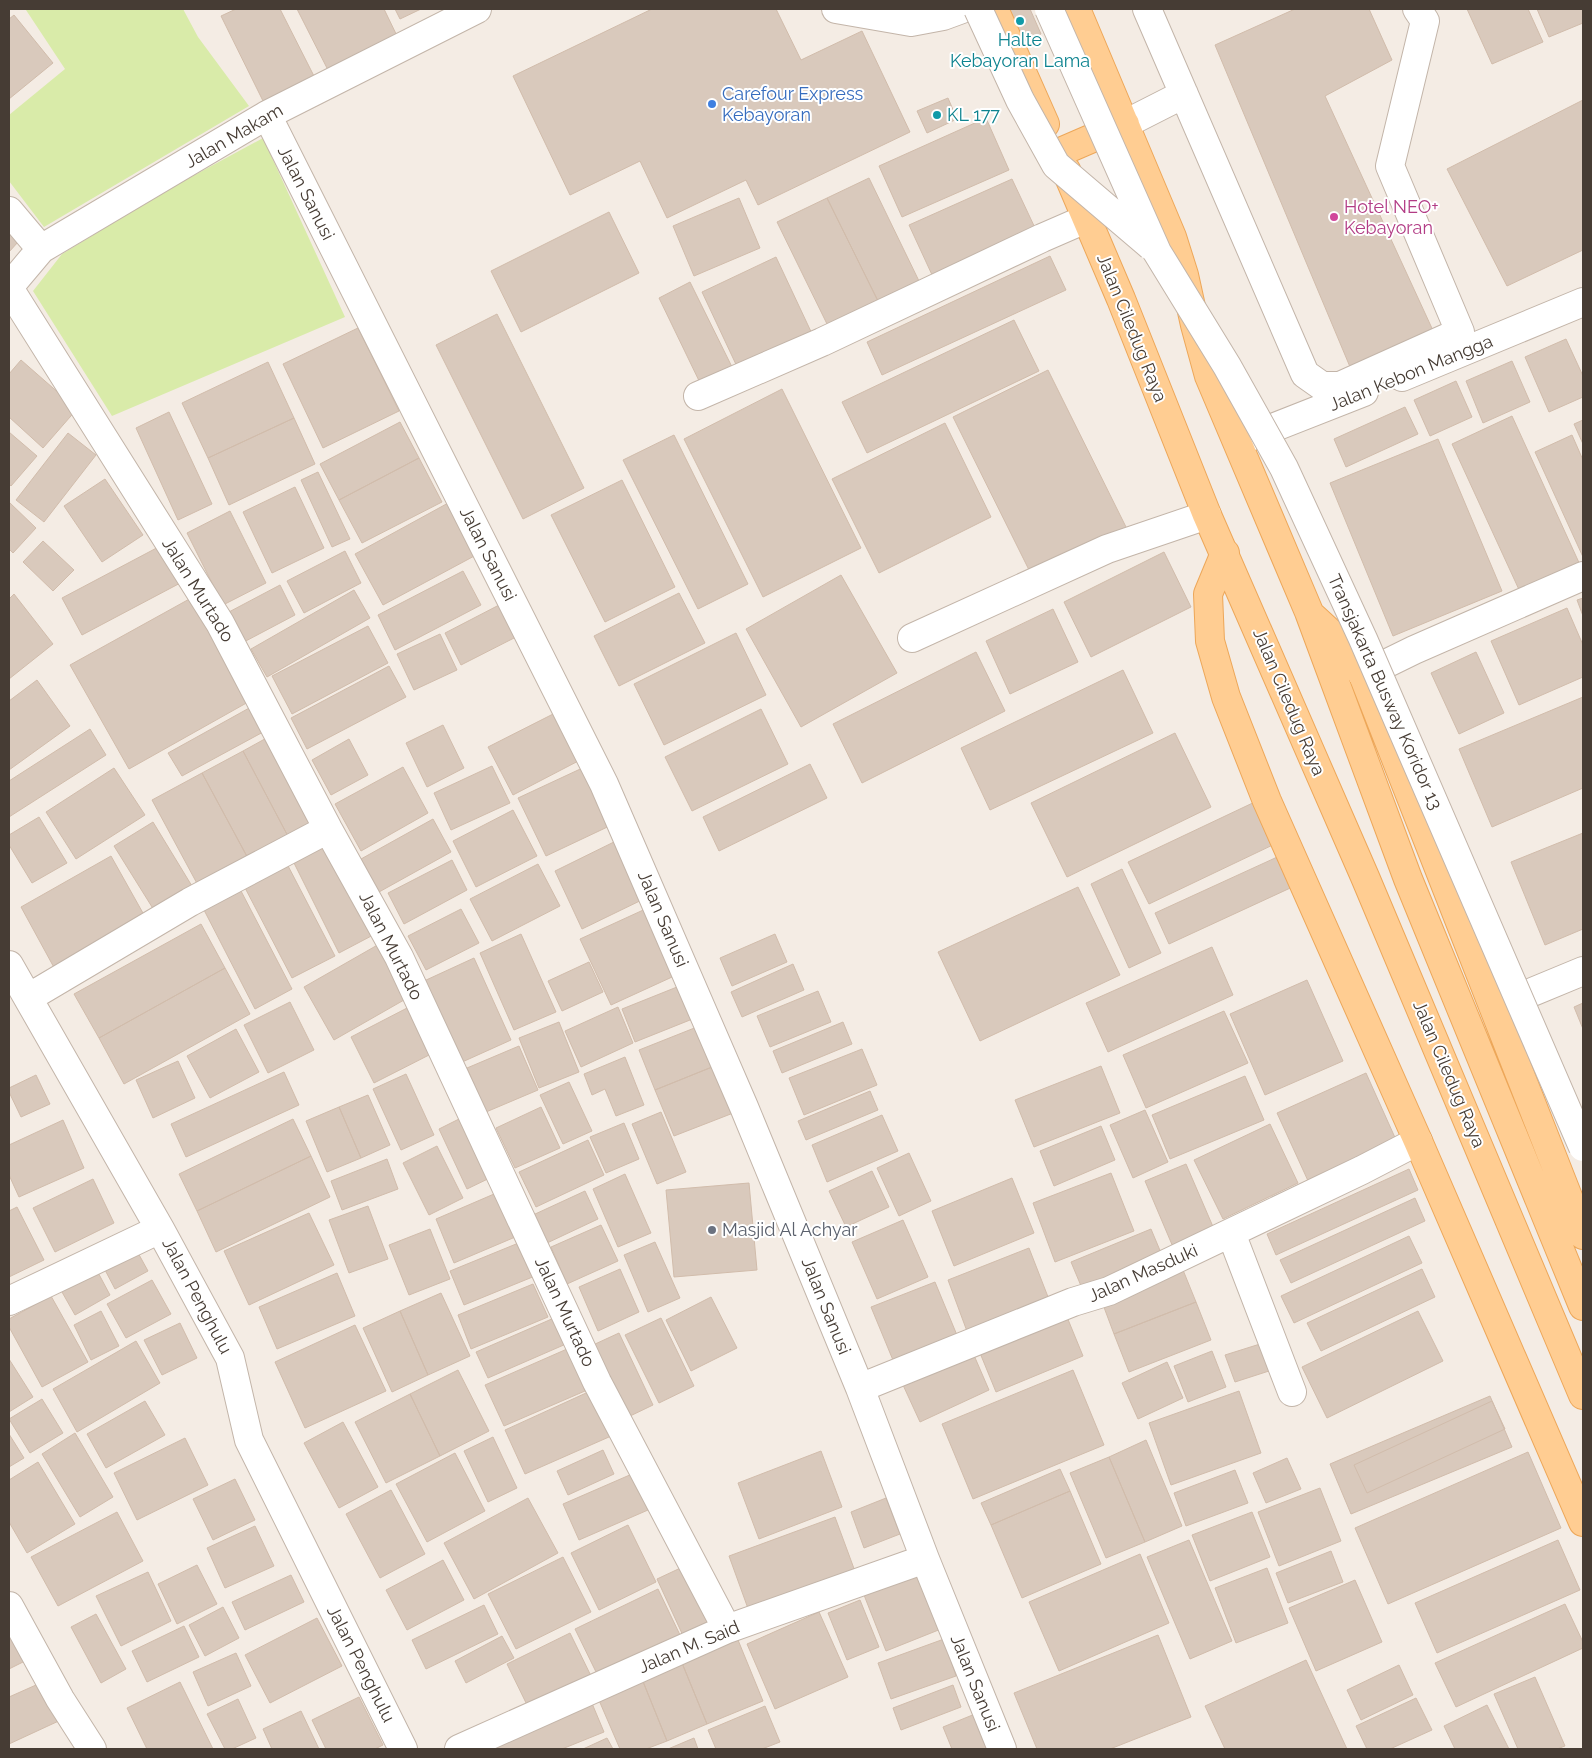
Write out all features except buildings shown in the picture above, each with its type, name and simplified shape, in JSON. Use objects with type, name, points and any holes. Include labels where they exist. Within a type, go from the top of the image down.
[{"type":"main road","name":"Jalan Ciledug Raya","points":[[994,9],[1088,218],[1207,515],[1365,877],[1583,1395]]},
{"type":"main road","name":"Jalan Ciledug Raya","points":[[1081,11],[1124,124],[1172,237],[1184,275],[1209,376],[1309,612],[1408,880],[1583,1306]]},
{"type":"main road","points":[[1058,153],[1124,124]]},
{"type":"main road","points":[[1225,553],[1208,594],[1210,641],[1226,697],[1267,801],[1418,1141],[1583,1522]]},
{"type":"main road","points":[[1309,612],[1338,640],[1363,675],[1583,1235]]},
{"type":"street","name":"Jalan Makam","points":[[9,288],[41,249],[267,115],[477,9]]},
{"type":"street","points":[[836,9],[943,16],[962,9]]},
{"type":"street","name":"Transjakarta Busway Koridor 13","points":[[978,9],[1020,100],[1056,165],[1157,252]]},
{"type":"street","name":"Transjakarta Busway Koridor 13","points":[[1050,9],[1157,252],[1226,366],[1284,468],[1364,639],[1583,1147]]},
{"type":"street","points":[[1147,9],[1305,374],[1322,386],[1340,386],[1460,332],[1390,166],[1425,21],[1417,9]]},
{"type":"street","points":[[1124,124],[1184,94]]},
{"type":"street","name":"Jalan Sanusi","points":[[267,115],[604,784],[744,1107],[860,1388],[925,1559],[1002,1749]]},
{"type":"street","points":[[9,211],[41,249]]},
{"type":"street","points":[[698,396],[822,342],[1088,218]]},
{"type":"street","name":"Jalan Murtado","points":[[9,288],[220,623],[328,829],[399,957],[597,1382],[727,1629]]},
{"type":"street","name":"Jalan Kebon Mangga","points":[[1237,442],[1443,361],[1583,302]]},
{"type":"street","points":[[912,638],[1107,549],[1207,515]]},
{"type":"street","points":[[1363,675],[1414,650],[1583,576]]},
{"type":"street","points":[[28,998],[190,902],[328,829]]},
{"type":"street","name":"Jalan Penghulu","points":[[9,965],[160,1228],[230,1358],[249,1440],[403,1749]]},
{"type":"street","points":[[1495,1008],[1583,971]]},
{"type":"street","name":"Jalan Masduki","points":[[860,1388],[1073,1302],[1109,1291],[1418,1141]]},
{"type":"street","points":[[9,1301],[160,1228]]},
{"type":"street","points":[[1230,1233],[1292,1392]]},
{"type":"street","name":"Jalan M. Said","points":[[459,1749],[727,1629],[925,1559]]},
{"type":"street","points":[[9,1606],[60,1699],[92,1749]]},
{"type":"green space","points":[[183,9],[198,37],[249,106],[44,227],[9,181],[9,115],[65,69],[26,10]]},
{"type":"green space","points":[[263,138],[345,317],[112,416],[33,291],[62,254],[167,190]]},
{"type":"place","name":"Halte Kebayoran Lama","points":[[1020,21]]},
{"type":"place","name":"Carefour Express Kebayoran","points":[[712,104]]},
{"type":"place","name":"KL 177","points":[[937,115]]},
{"type":"place","name":"Hotel NEO+ Kebayoran","points":[[1334,217]]},
{"type":"place","name":"Masjid Al Achyar","points":[[712,1230]]}]
